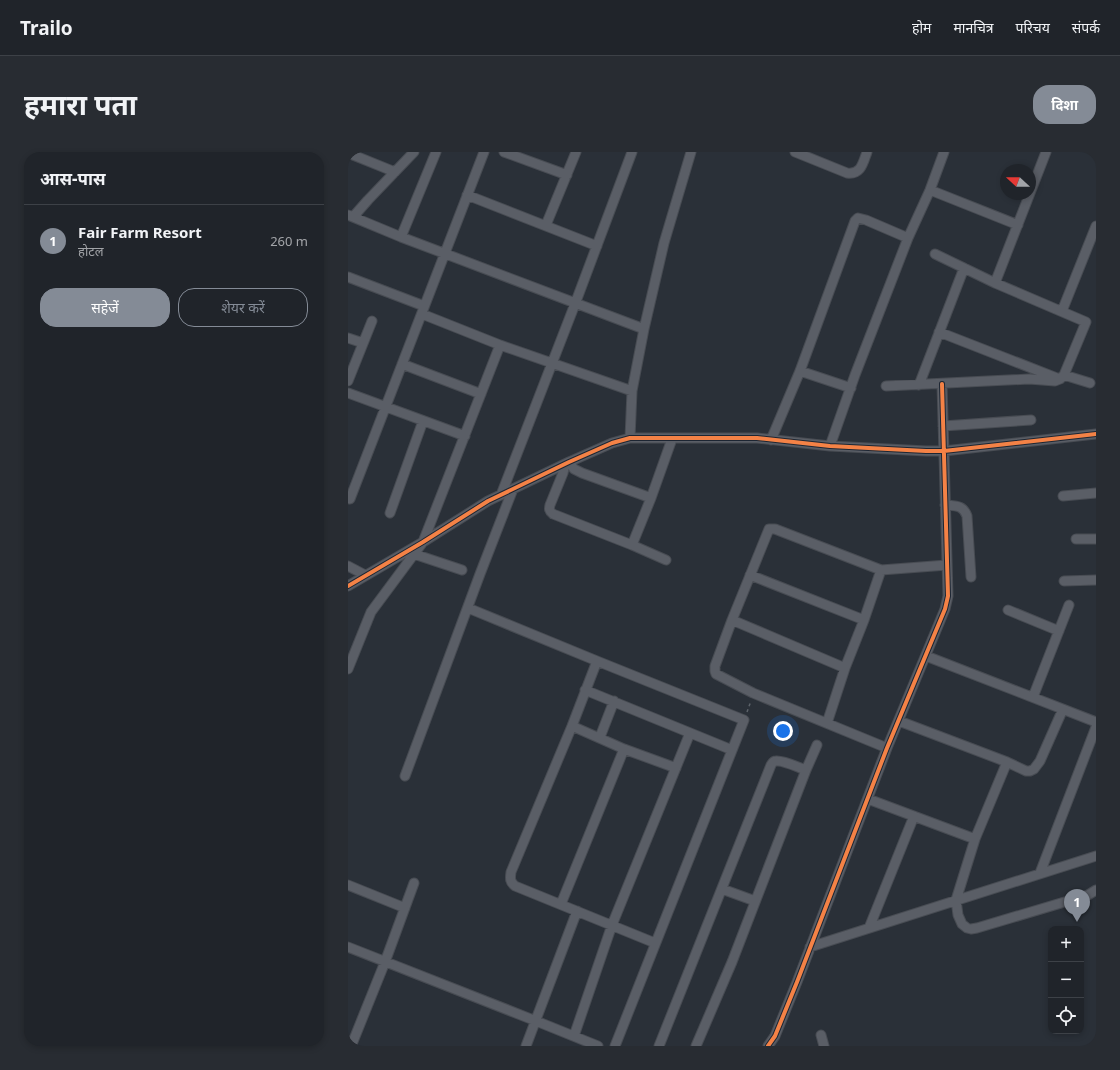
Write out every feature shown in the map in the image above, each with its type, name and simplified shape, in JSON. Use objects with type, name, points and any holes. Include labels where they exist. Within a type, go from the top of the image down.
[{"type":"street","points":[[414,152],[368,200],[350,216],[644,330]]},
{"type":"street","points":[[401,237],[436,152]]},
{"type":"street","points":[[350,498],[484,152]]},
{"type":"street","points":[[504,152],[567,175]]},
{"type":"street","points":[[546,225],[576,152]]},
{"type":"street","points":[[501,495],[576,304],[632,152]]},
{"type":"street","points":[[630,438],[632,391],[644,330],[664,243],[691,152]]},
{"type":"street","points":[[796,152],[847,173],[853,174],[857,173],[861,167],[867,152]]},
{"type":"street","points":[[830,446],[908,238],[930,190],[944,152]]},
{"type":"street","points":[[995,283],[1046,152]]},
{"type":"street","points":[[348,153],[395,172]]},
{"type":"street","points":[[930,190],[1018,225]]},
{"type":"street","points":[[468,195],[597,246]]},
{"type":"street","points":[[771,440],[800,371],[855,221],[858,218],[862,218],[908,238]]},
{"type":"street","points":[[1062,311],[1096,226]]},
{"type":"street","points":[[886,386],[1029,379],[1055,381],[1062,377],[1086,322],[995,283],[935,254]]},
{"type":"street","points":[[919,385],[964,268]]},
{"type":"street","points":[[348,277],[500,345],[632,391]]},
{"type":"street","points":[[348,381],[372,321]]},
{"type":"street","points":[[939,332],[1062,377],[1090,383]]},
{"type":"street","points":[[348,338],[363,343]]},
{"type":"street","points":[[348,669],[371,612],[423,542],[500,345]]},
{"type":"street","points":[[402,364],[481,394]]},
{"type":"street","points":[[800,371],[851,388]]},
{"type":"street","points":[[768,1046],[775,1036],[888,748],[945,609],[948,596],[942,384]]},
{"type":"street","points":[[348,393],[465,436]]},
{"type":"street","points":[[943,426],[1031,420]]},
{"type":"street","points":[[390,513],[423,421]]},
{"type":"street","points":[[348,586],[423,542],[488,501],[612,443],[630,438],[756,438],[830,446],[944,451],[1096,434]]},
{"type":"street","points":[[632,546],[672,439]]},
{"type":"street","points":[[567,463],[582,473],[651,498]]},
{"type":"street","points":[[567,463],[550,505],[550,512],[666,560]]},
{"type":"street","points":[[406,776],[513,489]]},
{"type":"street","points":[[1063,496],[1096,494]]},
{"type":"street","points":[[945,506],[960,506],[966,512],[971,577]]},
{"type":"street","points":[[888,748],[753,693],[716,674],[715,666],[769,529],[774,529],[882,570],[947,565]]},
{"type":"street","points":[[1076,540],[1096,539]]},
{"type":"street","points":[[414,554],[462,570]]},
{"type":"street","points":[[348,566],[365,575]]},
{"type":"street","points":[[827,723],[845,668],[882,570]]},
{"type":"street","points":[[750,575],[864,620]]},
{"type":"street","points":[[1064,581],[1096,580]]},
{"type":"street","points":[[1033,697],[1069,605]]},
{"type":"street","points":[[468,608],[744,720],[615,1046]]},
{"type":"street","points":[[1008,610],[1059,631]]},
{"type":"street","points":[[732,620],[845,668]]},
{"type":"street","points":[[926,656],[1096,722]]},
{"type":"street","points":[[597,661],[572,726],[511,872],[510,879],[511,883],[515,886],[655,943]]},
{"type":"street","points":[[586,690],[732,750]]},
{"type":"street","points":[[600,737],[614,701]]},
{"type":"street","points":[[899,721],[1007,762],[1026,771],[1034,769],[1040,761],[1063,709]]},
{"type":"street","points":[[572,726],[676,768]]},
{"type":"street","points":[[1040,873],[1096,727]]},
{"type":"street","points":[[574,1036],[612,926],[690,733]]},
{"type":"street","points":[[696,1046],[732,962],[817,745]]},
{"type":"street","points":[[560,904],[624,748]]},
{"type":"street","points":[[659,1046],[771,765],[777,760],[806,770]]},
{"type":"street","points":[[1007,762],[974,839],[956,900],[958,915],[962,924],[967,928],[977,928],[1088,895],[1096,890]]},
{"type":"street","points":[[868,799],[974,839]]},
{"type":"street","points":[[869,928],[914,816]]},
{"type":"street","points":[[810,947],[1096,856]]},
{"type":"street","points":[[352,1044],[414,884]]},
{"type":"street","points":[[348,885],[405,908]]},
{"type":"street","points":[[722,889],[755,901]]},
{"type":"street","points":[[526,1046],[578,911]]},
{"type":"street","points":[[348,947],[536,1020],[598,1046]]},
{"type":"street","points":[[821,1035],[824,1046]]},
{"type":"path","points":[[744,720],[753,693]]},
{"type":"cycle path","points":[[768,1046],[775,1036],[797,982],[887,748],[945,609],[948,596],[942,384]]},
{"type":"cycle path","points":[[348,586],[423,542],[488,501],[569,462],[612,443],[630,438],[757,438],[830,446],[944,451],[1096,434]]},
{"type":"place","name":"Fair Farm Resort","points":[[1077,922]]}]
